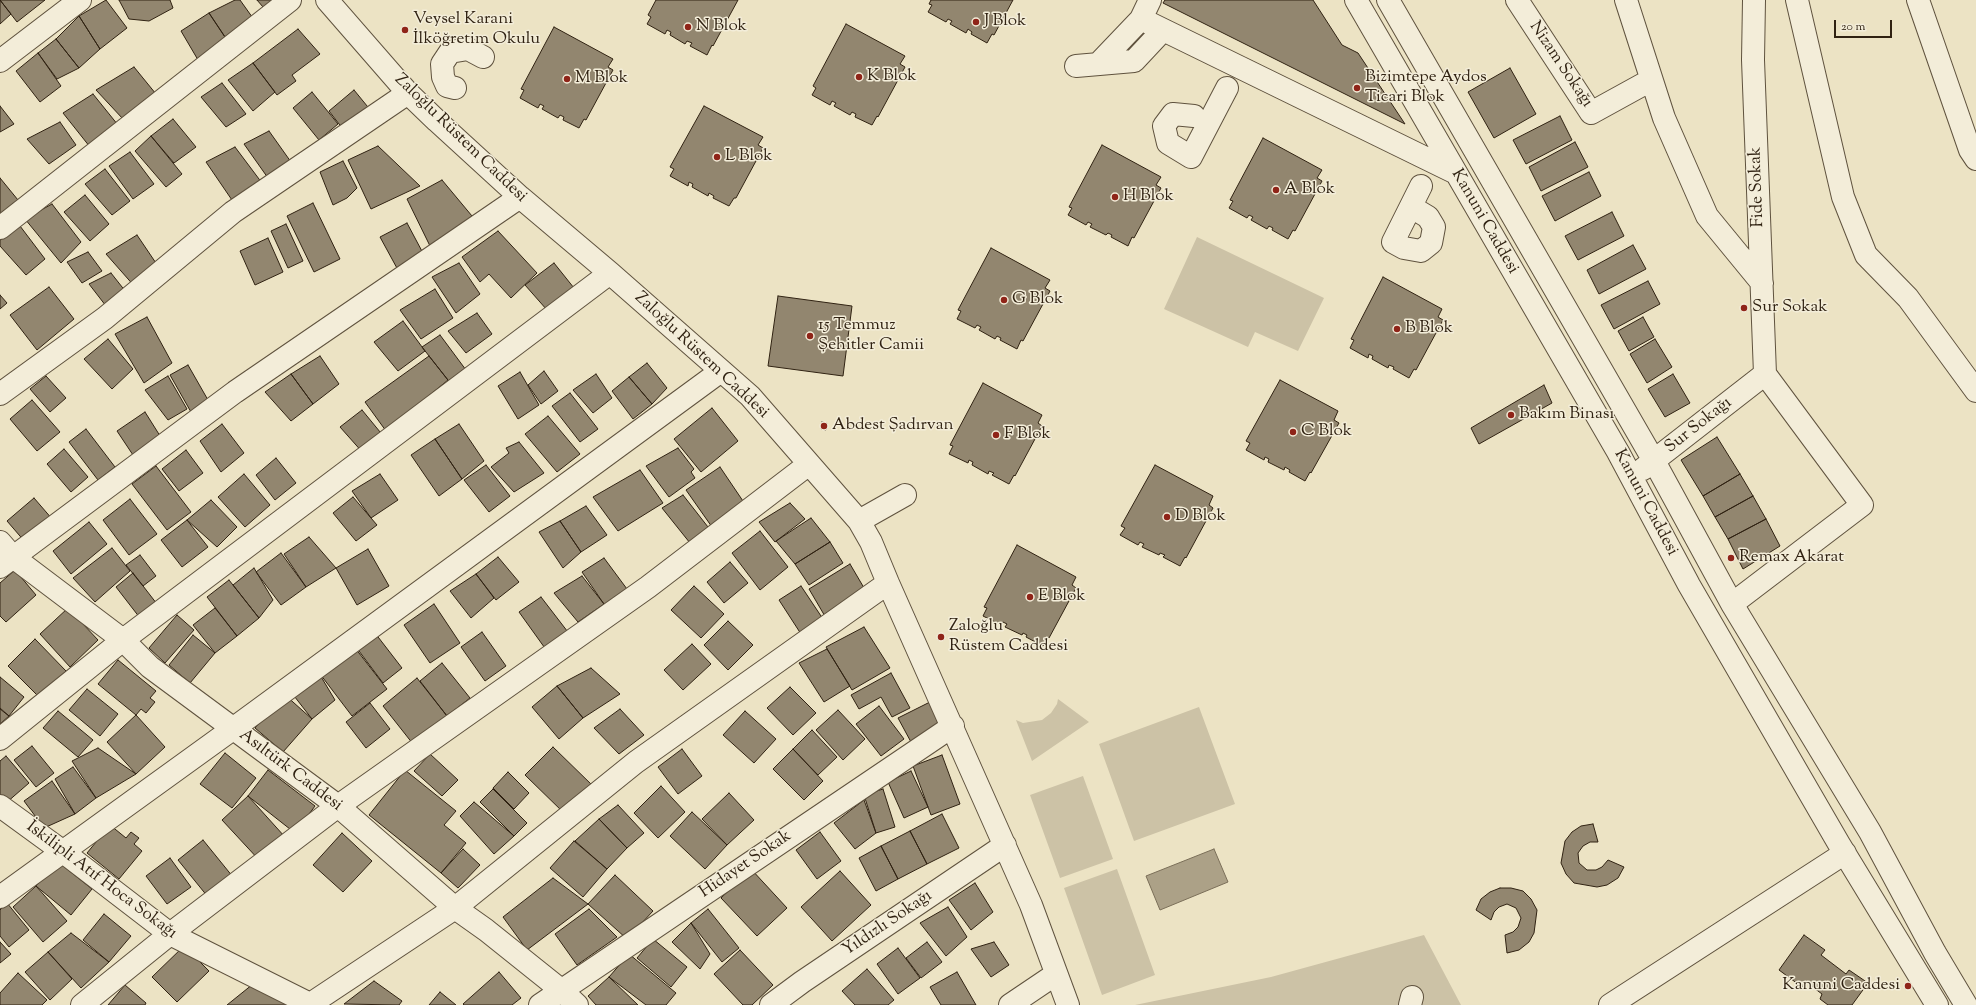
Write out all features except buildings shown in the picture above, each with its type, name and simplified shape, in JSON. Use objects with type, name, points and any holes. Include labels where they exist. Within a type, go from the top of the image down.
[{"type":"street","points":[[0,61],[80,0]]},
{"type":"street","points":[[0,228],[290,0]]},
{"type":"street","name":"Zaloğlu Rüstem Caddesi","points":[[327,0],[408,93],[520,197],[610,273],[750,396],[859,521],[871,542],[1031,905],[1068,1005]]},
{"type":"street","points":[[1360,7],[1389,0]]},
{"type":"street","name":"Kanuni Caddesi","points":[[1389,0],[1654,461],[1732,604],[1870,832],[1935,953],[1966,1005]]},
{"type":"street","name":"Nizam Sokağı","points":[[1517,0],[1591,113],[1651,80]]},
{"type":"street","points":[[1626,0],[1664,118],[1707,216],[1762,283]]},
{"type":"street","name":"Fide Sokak","points":[[1754,0],[1753,60],[1765,374]]},
{"type":"street","points":[[1797,0],[1843,197],[1866,255],[1908,298],[1976,391]]},
{"type":"street","points":[[1918,0],[1968,142],[1976,159]]},
{"type":"street","name":"Kanuni Caddesi","points":[[1360,7],[1632,477],[1689,585],[1845,853],[1937,1005]]},
{"type":"street","points":[[1103,71],[1145,9],[1163,30],[1456,173]]},
{"type":"street","points":[[1076,66],[1103,71],[1134,61],[1163,30]]},
{"type":"street","points":[[455,88],[447,86],[443,77],[442,64],[450,52],[468,49],[483,57]]},
{"type":"street","points":[[1194,116],[1173,114],[1164,126],[1168,143],[1190,157],[1227,88]]},
{"type":"street","points":[[0,394],[105,318],[232,212],[408,93]]},
{"type":"street","points":[[1418,211],[1428,217],[1434,227],[1431,243],[1421,251],[1404,248],[1393,242],[1421,186]]},
{"type":"street","points":[[4,555],[235,392],[520,197]]},
{"type":"street","points":[[0,739],[123,640],[610,273]]},
{"type":"street","points":[[0,897],[234,728],[721,371]]},
{"type":"street","points":[[1732,604],[1862,505],[1765,374]]},
{"type":"street","name":"Sur Sokağı","points":[[1632,477],[1765,374]]},
{"type":"street","points":[[82,1005],[170,934],[338,806],[648,587],[809,464]]},
{"type":"street","points":[[859,521],[905,495]]},
{"type":"street","name":"Asıltürk Caddesi","points":[[4,555],[123,640],[150,667],[338,806],[455,908],[486,930],[561,990],[577,1005]]},
{"type":"street","points":[[310,1005],[455,908],[636,762],[888,583]]},
{"type":"street","name":"Hidayet Sokak","points":[[540,1005],[953,726]]},
{"type":"street","name":"İskilipli Atıf Hoca Sokağı","points":[[0,806],[62,851],[170,934],[310,1005]]},
{"type":"street","name":"Yıldızlı Sokağı","points":[[772,1005],[802,982],[1005,845]]},
{"type":"street","points":[[1610,1005],[1845,853]]},
{"type":"street","points":[[1010,1005],[1056,974]]},
{"type":"shaded area","points":[[1197,237],[1324,298],[1298,351],[1255,332],[1248,347],[1164,309]]},
{"type":"shaded area","points":[[1058,699],[1089,722],[1032,761],[1016,720],[1023,723],[1042,720],[1051,713],[1057,704]]},
{"type":"shaded area","points":[[1199,707],[1235,804],[1134,841],[1099,744]]},
{"type":"shaded area","points":[[1083,776],[1113,859],[1060,878],[1030,795]]},
{"type":"shaded area","points":[[1214,849],[1228,882],[1160,910],[1146,876]]},
{"type":"shaded area","points":[[1117,869],[1155,975],[1102,995],[1064,888]]},
{"type":"shaded area","points":[[1424,935],[1461,1005],[1135,1005],[1271,977]]},
{"type":"place","name":"J Blok","points":[[976,22]]},
{"type":"place","name":"N Blok","points":[[688,27]]},
{"type":"place","name":"Veysel Karani İlköğretim Okulu","points":[[405,30]]},
{"type":"place","name":"K Blok","points":[[859,77]]},
{"type":"place","name":"M Blok","points":[[567,79]]},
{"type":"place","name":"Bizimtepe Aydos Ticari Blok","points":[[1357,88]]},
{"type":"place","name":"L Blok","points":[[717,157]]},
{"type":"place","name":"A Blok","points":[[1276,190]]},
{"type":"place","name":"H Blok","points":[[1115,197]]},
{"type":"place","name":"G Blok","points":[[1004,300]]},
{"type":"place","name":"Sur Sokak","points":[[1744,308]]},
{"type":"place","name":"B Blok","points":[[1397,329]]},
{"type":"place","name":"15 Temmuz Şehitler Camii","points":[[810,336]]},
{"type":"place","name":"Bakım Binası","points":[[1511,415]]},
{"type":"place","name":"Abdest Şadırvan","points":[[824,426]]},
{"type":"place","name":"C Blok","points":[[1293,432]]},
{"type":"place","name":"F Blok","points":[[996,435]]},
{"type":"place","name":"D Blok","points":[[1167,517]]},
{"type":"place","name":"Remax Akarat","points":[[1731,558]]},
{"type":"place","name":"E Blok","points":[[1030,597]]},
{"type":"place","name":"Zaloğlu Rüstem Caddesi","points":[[941,637]]},
{"type":"place","name":"Kanuni Caddesi","points":[[1908,986]]}]
